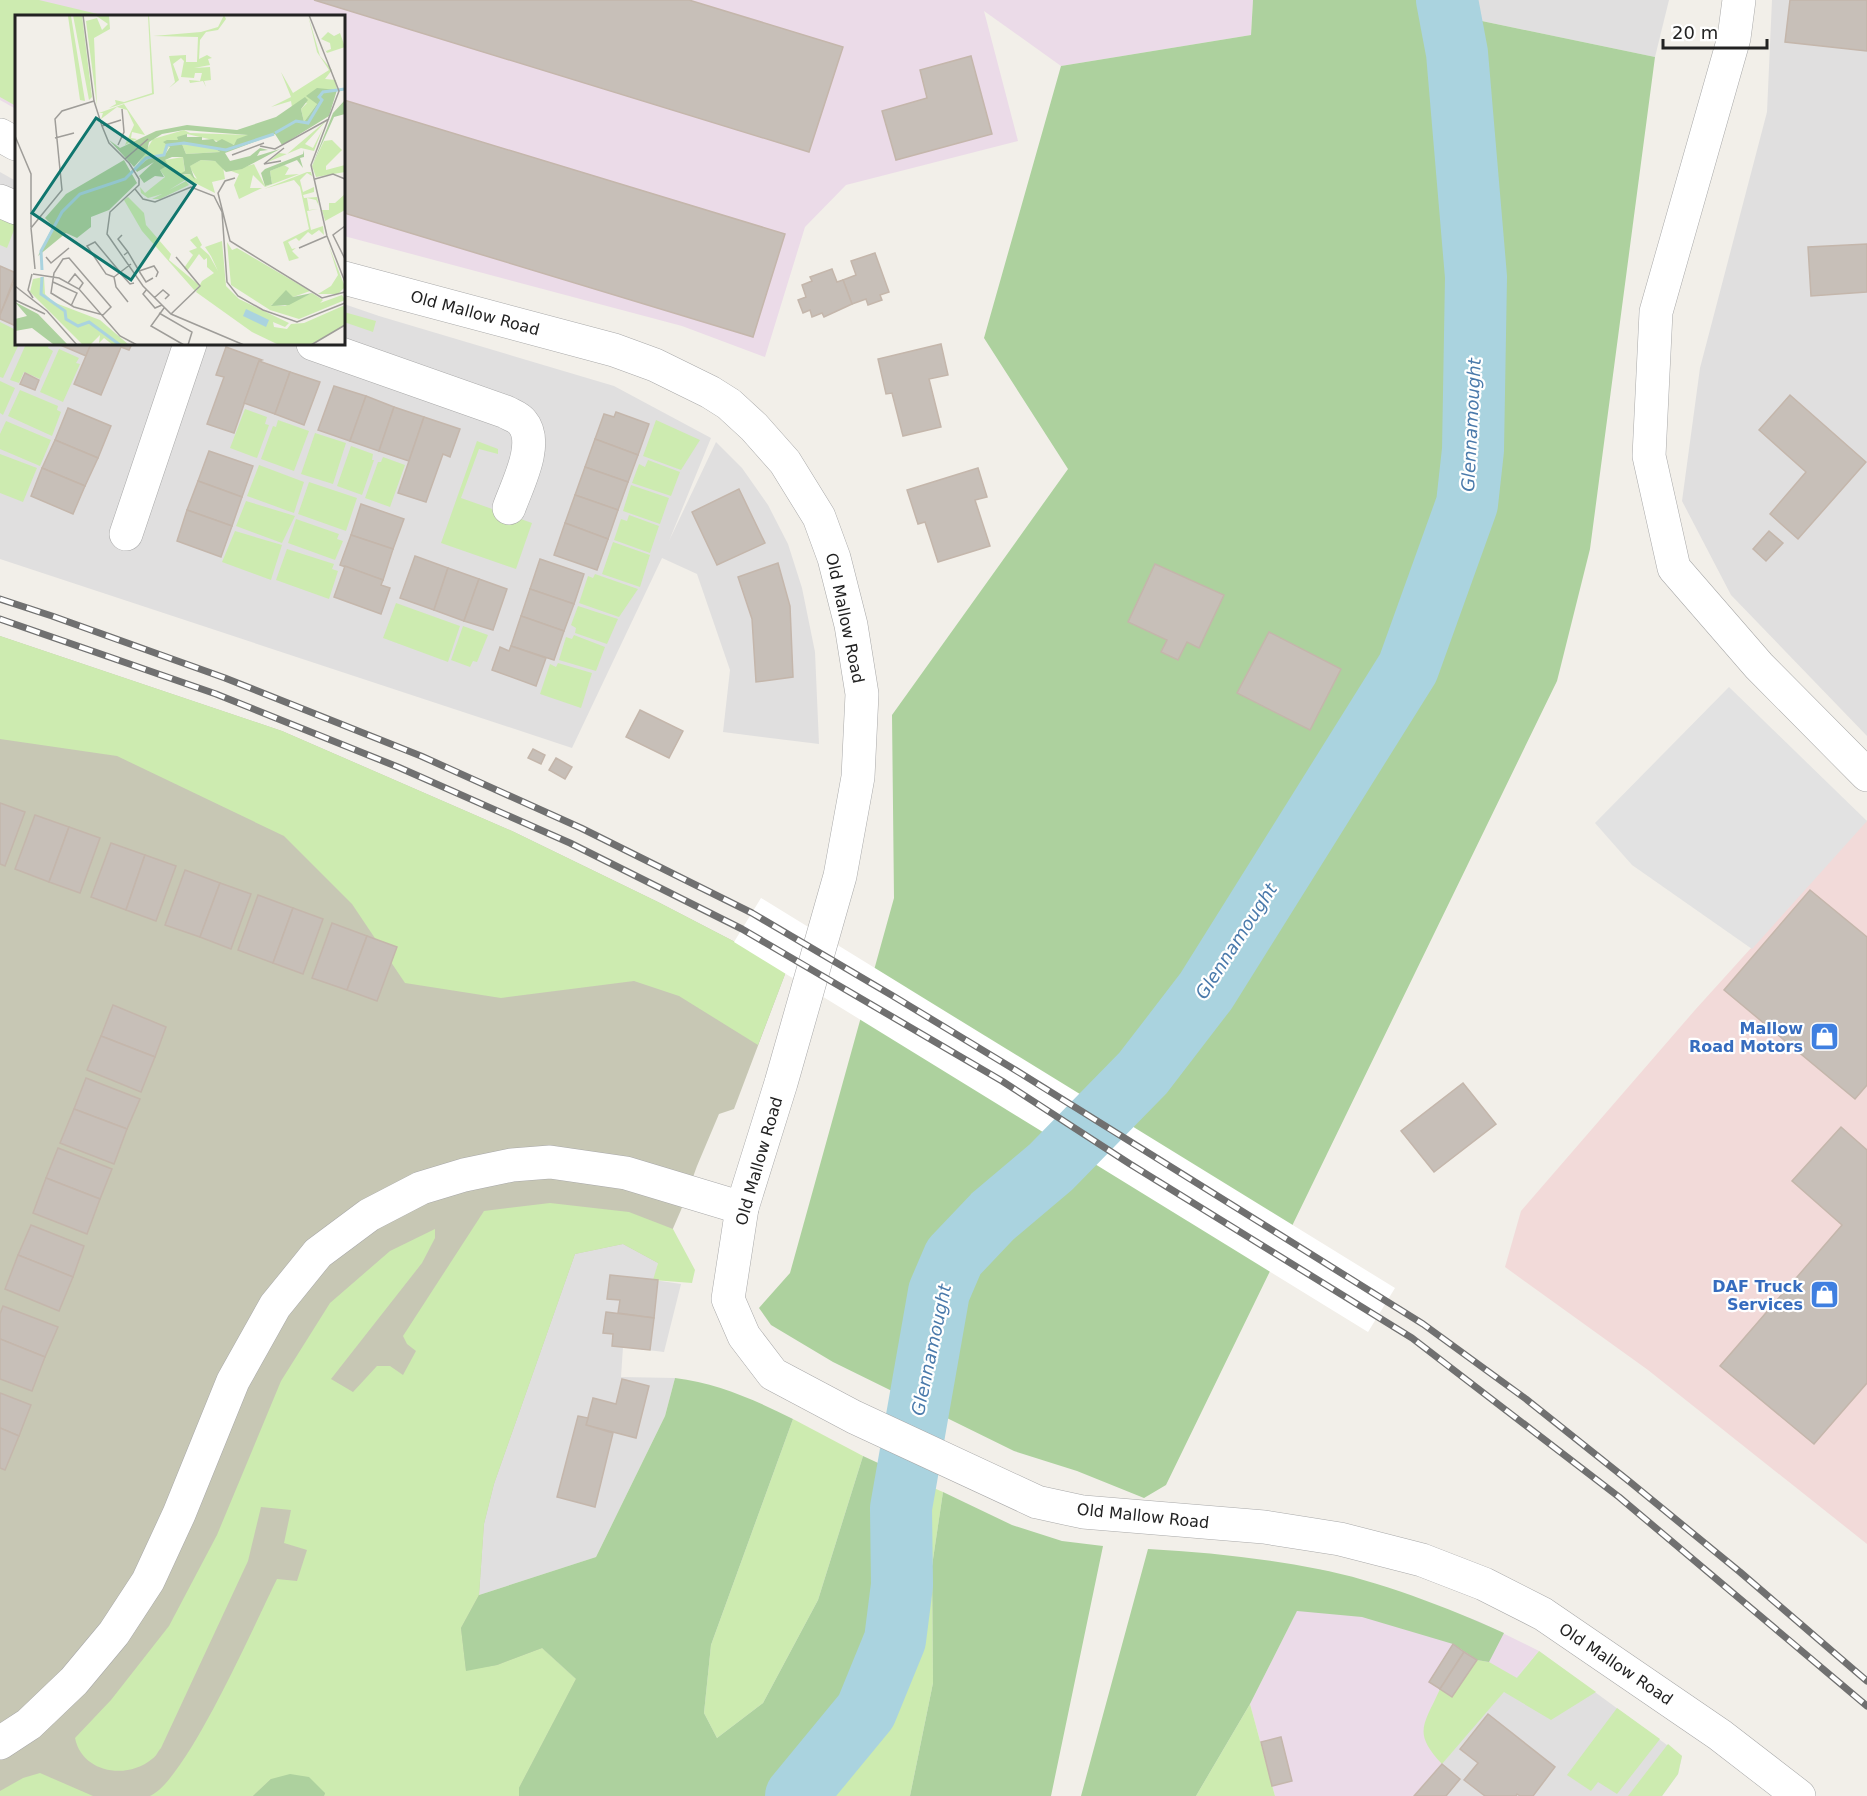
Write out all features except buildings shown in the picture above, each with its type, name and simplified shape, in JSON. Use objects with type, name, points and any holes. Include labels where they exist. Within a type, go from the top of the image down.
[{"type":"street","points":[[1739,0],[1734,38],[1656,312],[1649,456],[1674,568],[1759,666],[1867,775]]},
{"type":"street","points":[[0,135],[15,143]]},
{"type":"street","points":[[0,201],[15,208]]},
{"type":"street","name":"Old Mallow Road","points":[[345,278],[614,350],[686,379],[729,404],[754,427],[785,462],[819,517],[843,592],[862,693],[858,777],[840,876],[781,1083],[742,1208],[729,1299],[744,1336],[773,1374],[854,1417],[1037,1502],[1083,1512],[1264,1527],[1340,1539],[1422,1560],[1484,1584],[1544,1614],[1720,1735],[1799,1796]]},
{"type":"street","points":[[126,534],[190,345]]},
{"type":"street","points":[[316,345],[506,412],[519,419],[527,431],[530,443],[526,463],[510,508]]},
{"type":"street","points":[[0,1743],[28,1724],[74,1681],[114,1633],[148,1581],[179,1514],[233,1381],[275,1306],[318,1253],[369,1215],[421,1188],[464,1175],[550,1162],[626,1173],[742,1208]]},
{"type":"shaded area","points":[[0,0],[1253,0],[1251,35],[1061,66],[984,11],[1018,141],[846,185],[805,227],[765,357],[682,326],[345,236],[345,15],[15,15],[15,108],[0,100]]},
{"type":"shaded area","points":[[1471,0],[1669,0],[1655,57],[1477,20]]},
{"type":"shaded area","points":[[1772,0],[1867,0],[1867,736],[1731,595],[1682,501],[1700,368],[1767,112]]},
{"type":"shaded area","points":[[0,172],[15,180],[15,345],[345,345],[345,304],[614,386],[711,438],[669,541],[716,442],[742,468],[768,505],[788,544],[802,588],[815,652],[819,744],[723,732],[730,670],[697,574],[662,558],[572,748],[0,559]]},
{"type":"shaded area","points":[[0,636],[282,731],[512,831],[658,902],[787,969],[734,1109],[719,1114],[658,1263],[623,1244],[575,1254],[494,1484],[484,1524],[479,1595],[500,1636],[542,1648],[576,1679],[622,1796],[0,1796]]},
{"type":"shaded area","points":[[1729,687],[1867,821],[1752,949],[1632,865],[1595,823]]},
{"type":"shaded area","points":[[1867,820],[1867,1544],[1648,1370],[1505,1267],[1521,1211],[1695,1010]]},
{"type":"shaded area","points":[[623,1244],[658,1263],[654,1280],[681,1284],[664,1352],[623,1347],[621,1377],[675,1378],[665,1416],[596,1557],[479,1595],[484,1524],[494,1484],[575,1254]]},
{"type":"shaded area","points":[[1318,1569],[1385,1587],[1478,1621],[1539,1651],[1414,1796],[1275,1796],[1250,1704]]},
{"type":"shaded area","points":[[1539,1651],[1682,1756],[1678,1774],[1662,1796],[1414,1796]]},
{"type":"green space","points":[[0,0],[39,0],[102,15],[15,15],[15,105],[0,97]]},
{"type":"green space","points":[[1253,0],[1471,0],[1477,20],[1655,57],[1590,549],[1557,681],[1166,1485],[1144,1498],[1077,1471],[1014,1451],[833,1362],[771,1325],[759,1308],[790,1273],[894,898],[892,715],[1068,469],[984,338],[1061,66],[1251,35]]},
{"type":"green space","points":[[0,219],[15,225],[15,228],[7,248],[0,245]]},
{"type":"green space","points":[[345,312],[376,321],[373,332],[345,322]]},
{"type":"green space","points":[[0,322],[15,330],[15,345],[19,345],[3,378],[0,377]]},
{"type":"green space","points":[[26,345],[49,345],[48,348],[53,351],[40,379],[24,372],[19,383],[10,380]]},
{"type":"green space","points":[[59,349],[79,358],[76,363],[80,364],[63,402],[40,392]]},
{"type":"green space","points":[[0,381],[15,388],[3,415],[0,413]]},
{"type":"green space","points":[[20,390],[58,406],[57,410],[61,412],[52,436],[8,416]]},
{"type":"green space","points":[[245,409],[267,417],[265,424],[269,425],[257,458],[230,448]]},
{"type":"green space","points":[[278,420],[309,431],[294,471],[261,459],[273,426],[276,427]]},
{"type":"green space","points":[[656,420],[700,440],[681,470],[643,456]]},
{"type":"green space","points":[[6,421],[51,440],[40,466],[0,449],[0,434]]},
{"type":"green space","points":[[315,433],[346,443],[333,484],[301,474]]},
{"type":"green space","points":[[477,441],[498,449],[498,454],[479,449],[461,498],[532,523],[516,569],[441,543]]},
{"type":"green space","points":[[351,446],[373,454],[372,460],[374,460],[362,495],[337,486]]},
{"type":"green space","points":[[0,454],[37,468],[23,502],[0,493]]},
{"type":"green space","points":[[383,457],[405,465],[390,507],[365,498],[378,462],[381,462]]},
{"type":"green space","points":[[648,460],[680,472],[671,496],[632,483],[639,464],[645,467]]},
{"type":"green space","points":[[259,465],[304,482],[294,513],[247,496]]},
{"type":"green space","points":[[309,482],[357,498],[346,531],[298,514]]},
{"type":"green space","points":[[631,485],[669,498],[660,524],[623,511]]},
{"type":"green space","points":[[246,501],[295,516],[282,543],[236,526]]},
{"type":"green space","points":[[629,515],[659,526],[650,553],[614,540],[621,519],[627,521]]},
{"type":"green space","points":[[296,519],[339,534],[337,539],[343,541],[335,560],[288,543]]},
{"type":"green space","points":[[235,531],[282,545],[271,580],[222,562]]},
{"type":"green space","points":[[613,542],[650,555],[640,587],[602,574]]},
{"type":"green space","points":[[287,549],[334,564],[332,569],[338,571],[329,599],[276,580]]},
{"type":"green space","points":[[595,574],[638,589],[619,617],[579,603],[588,576],[593,578]]},
{"type":"green space","points":[[396,603],[460,626],[448,662],[383,638]]},
{"type":"green space","points":[[578,606],[618,619],[607,644],[575,633],[576,628],[571,625]]},
{"type":"green space","points":[[463,626],[488,635],[477,662],[473,661],[470,667],[451,660]]},
{"type":"green space","points":[[574,635],[605,647],[596,671],[559,660],[566,637],[572,639]]},
{"type":"green space","points":[[0,636],[282,731],[512,831],[658,902],[787,969],[758,1045],[679,996],[634,981],[501,998],[405,983],[352,904],[284,836],[117,756],[0,739]]},
{"type":"green space","points":[[558,663],[592,673],[581,708],[540,694],[550,664],[556,667]]},
{"type":"green space","points":[[550,1203],[629,1212],[673,1229],[695,1270],[692,1283],[653,1280],[658,1263],[623,1244],[575,1254],[494,1484],[484,1524],[479,1595],[461,1628],[466,1670],[497,1665],[542,1648],[576,1679],[519,1788],[519,1796],[324,1796],[325,1793],[271,1779],[253,1796],[150,1796],[165,1784],[201,1731],[277,1579],[297,1581],[307,1550],[284,1543],[291,1510],[261,1507],[248,1561],[161,1748],[142,1766],[130,1770],[107,1770],[86,1759],[79,1750],[75,1738],[111,1700],[169,1626],[217,1535],[281,1381],[330,1303],[390,1251],[435,1229],[435,1238],[422,1263],[331,1379],[353,1392],[377,1366],[390,1366],[403,1375],[416,1351],[407,1344],[403,1336],[484,1211]]},
{"type":"green space","points":[[675,1378],[691,1380],[736,1393],[793,1419],[711,1645],[704,1713],[717,1738],[763,1703],[818,1600],[863,1456],[915,1480],[897,1608],[843,1734],[807,1796],[519,1796],[519,1788],[576,1679],[542,1648],[497,1665],[466,1671],[461,1628],[479,1595],[596,1557],[665,1416]]},
{"type":"green space","points":[[793,1419],[863,1456],[818,1600],[763,1703],[717,1738],[704,1713],[711,1645]]},
{"type":"green space","points":[[915,1480],[943,1492],[932,1566],[933,1683],[910,1796],[807,1796],[843,1734],[897,1608]]},
{"type":"green space","points":[[943,1492],[1012,1525],[1062,1541],[1103,1546],[1051,1796],[910,1796],[933,1683],[932,1566]]},
{"type":"green space","points":[[1148,1549],[1255,1559],[1341,1574],[1412,1596],[1504,1633],[1489,1662],[1477,1660],[1453,1644],[1362,1617],[1297,1611],[1250,1704],[1196,1796],[1081,1796]]},
{"type":"green space","points":[[1539,1651],[1596,1692],[1551,1720],[1504,1692],[1442,1764],[1427,1744],[1424,1736],[1426,1720],[1440,1689],[1452,1696],[1477,1660],[1489,1662],[1517,1678]]},
{"type":"green space","points":[[1250,1704],[1275,1796],[1196,1796]]},
{"type":"green space","points":[[1617,1708],[1660,1739],[1617,1794],[1598,1782],[1591,1791],[1567,1775]]},
{"type":"green space","points":[[1668,1744],[1682,1756],[1678,1774],[1662,1796],[1628,1796]]},
{"type":"green space","points":[[40,1773],[93,1796],[0,1796],[0,1791],[23,1778]]},
{"type":"green space","points":[[290,1774],[309,1777],[325,1793],[324,1796],[253,1796],[271,1779]]},
{"type":"pier","points":[[761,898],[1395,1288],[1368,1332],[734,942]]},
{"type":"waterway","name":"Glennamought","points":[[796,1796],[866,1711],[895,1640],[902,1585],[901,1508],[939,1292],[954,1257],[993,1216],[1051,1167],[1143,1073],[1206,991],[1408,668],[1467,504],[1473,450],[1476,277],[1457,53],[1447,0]]},
{"type":"railway","points":[[0,599],[225,678],[421,756],[581,828],[752,913],[1012,1068],[1423,1324],[1526,1399],[1630,1482],[1740,1572],[1867,1681]]},
{"type":"railway","points":[[0,619],[216,694],[398,767],[570,843],[742,929],[1002,1081],[1130,1164],[1412,1338],[1619,1497],[1867,1706]]},
{"type":"place","name":"Mallow Road Motors","points":[[1824,1037]]},
{"type":"place","name":"DAF Truck Services","points":[[1824,1295]]}]
